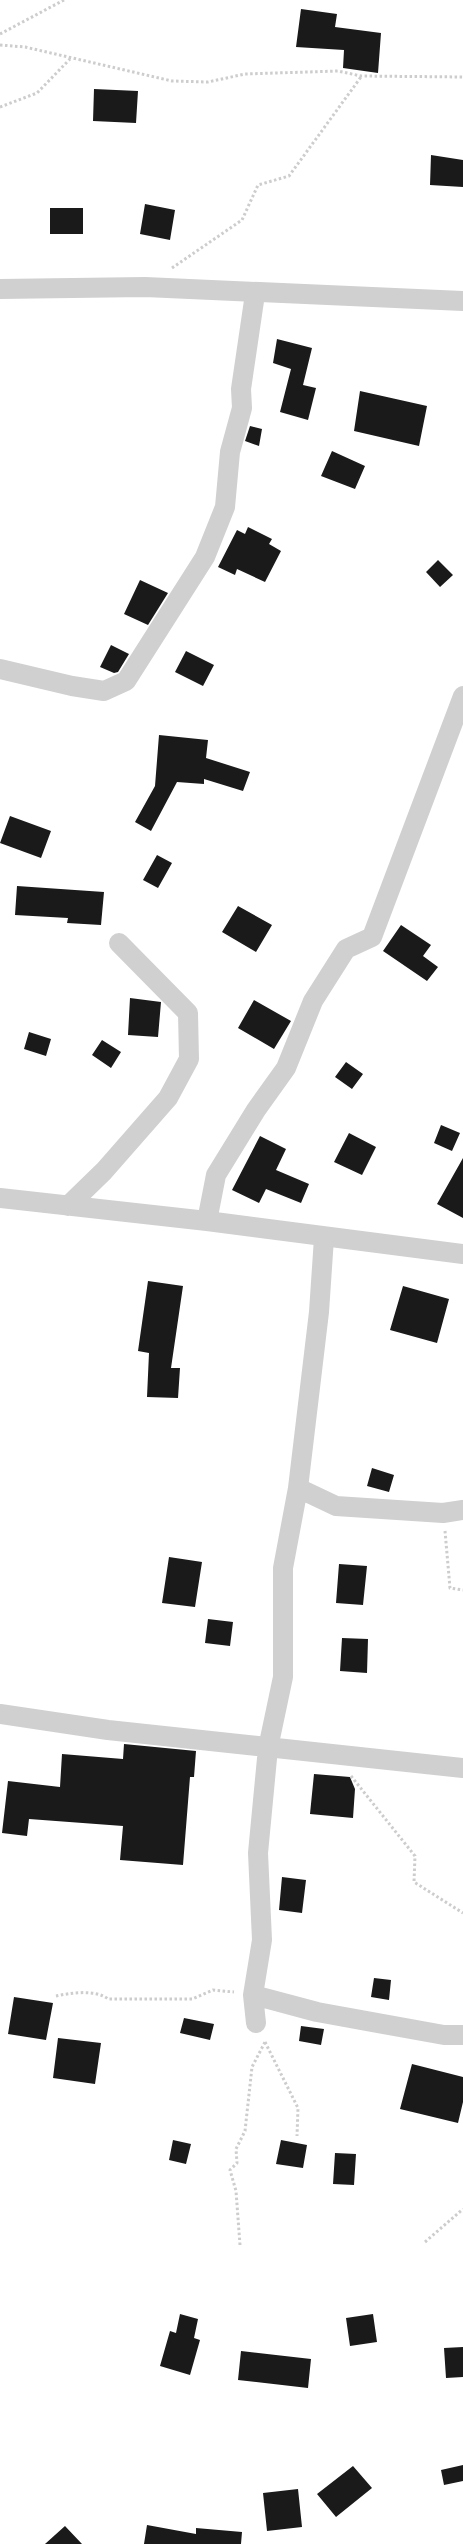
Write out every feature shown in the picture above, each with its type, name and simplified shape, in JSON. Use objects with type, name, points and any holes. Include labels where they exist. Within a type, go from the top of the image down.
[{"type":"street","points":[[0,289],[145,288],[255,294],[463,301]]},
{"type":"street","points":[[0,669],[72,686],[104,691],[126,681],[205,557],[225,507],[230,452],[242,408],[241,389],[255,294]]},
{"type":"street","points":[[207,1221],[216,1175],[256,1110],[286,1068],[313,1001],[346,950],[372,937],[463,696]]},
{"type":"street","points":[[68,1206],[104,1171],[168,1098],[189,1059],[188,1013],[118,942]]},
{"type":"street","points":[[0,1198],[207,1221],[324,1238],[463,1254]]},
{"type":"street","points":[[256,2023],[253,1994],[262,1940],[258,1853],[268,1748],[284,1677],[283,1568],[298,1488],[319,1312],[324,1238]]},
{"type":"street","points":[[298,1488],[336,1506],[453,1512]]},
{"type":"street","points":[[0,1714],[108,1730],[463,1768]]},
{"type":"street","points":[[253,1994],[317,2012],[444,2035],[463,2035]]},
{"type":"path","points":[[0,34],[64,0]]},
{"type":"path","points":[[0,46],[25,47],[172,81],[208,82],[245,74],[338,71],[361,76],[463,77]]},
{"type":"path","points":[[0,107],[37,93],[70,58]]},
{"type":"path","points":[[145,288],[242,220],[258,185],[289,176],[361,76]]},
{"type":"path","points":[[453,1512],[450,1588],[463,1590]]},
{"type":"path","points":[[334,1753],[415,1856],[414,1882],[463,1913]]},
{"type":"path","points":[[56,1996],[70,1993],[103,1995],[108,1999],[192,1999],[213,1990],[253,1994]]},
{"type":"path","points":[[256,2023],[298,2108],[297,2136]]},
{"type":"path","points":[[240,2245],[236,2191],[230,2170],[237,2163],[236,2149],[245,2131],[252,2066],[265,2042]]},
{"type":"path","points":[[424,2242],[463,2209]]},
{"type":"building","points":[[301,9],[337,14],[335,27],[381,33],[378,73],[343,68],[344,50],[296,47]]},
{"type":"building","points":[[94,89],[138,91],[136,123],[93,121]]},
{"type":"building","points":[[431,155],[463,160],[463,187],[430,185]]},
{"type":"building","points":[[145,204],[175,210],[170,240],[140,234]]},
{"type":"building","points":[[50,208],[83,208],[83,234],[50,234]]},
{"type":"building","points":[[277,339],[312,348],[303,385],[316,388],[308,420],[280,412],[291,369],[273,363]]},
{"type":"building","points":[[360,391],[427,406],[419,446],[354,431]]},
{"type":"building","points":[[250,426],[262,429],[259,446],[245,441]]},
{"type":"building","points":[[332,451],[365,466],[355,489],[321,476]]},
{"type":"building","points":[[248,527],[272,539],[269,544],[281,551],[265,582],[237,569],[235,575],[218,567],[237,530],[245,534]]},
{"type":"building","points":[[438,560],[453,575],[440,587],[426,572]]},
{"type":"building","points":[[140,580],[168,593],[148,625],[124,614]]},
{"type":"building","points":[[111,645],[129,654],[118,672],[114,673],[100,667]]},
{"type":"building","points":[[186,651],[214,665],[203,686],[175,672]]},
{"type":"building","points":[[159,735],[208,740],[206,758],[250,772],[243,791],[204,779],[204,784],[177,782],[151,831],[135,822],[155,786]]},
{"type":"building","points":[[10,816],[51,831],[41,858],[0,843]]},
{"type":"building","points":[[157,855],[172,863],[158,888],[143,880]]},
{"type":"building","points":[[17,886],[104,892],[101,925],[67,923],[68,918],[15,915]]},
{"type":"building","points":[[238,906],[272,925],[256,952],[222,932]]},
{"type":"building","points":[[401,925],[431,945],[423,956],[438,967],[427,981],[383,951]]},
{"type":"building","points":[[130,998],[161,1002],[158,1037],[128,1035]]},
{"type":"building","points":[[254,1000],[291,1021],[274,1049],[238,1028]]},
{"type":"building","points":[[29,1032],[51,1039],[46,1056],[24,1049]]},
{"type":"building","points":[[102,1040],[121,1052],[111,1068],[92,1055]]},
{"type":"building","points":[[346,1062],[363,1074],[352,1089],[335,1077]]},
{"type":"building","points":[[441,1125],[460,1133],[452,1151],[434,1143]]},
{"type":"building","points":[[349,1133],[376,1147],[362,1175],[334,1162]]},
{"type":"building","points":[[260,1136],[286,1149],[276,1170],[309,1184],[301,1203],[266,1189],[259,1203],[232,1190]]},
{"type":"building","points":[[463,1158],[463,1218],[437,1204]]},
{"type":"building","points":[[148,1281],[183,1286],[171,1368],[180,1368],[178,1398],[147,1397],[149,1353],[138,1351]]},
{"type":"building","points":[[403,1286],[449,1299],[437,1343],[390,1330]]},
{"type":"building","points":[[372,1468],[394,1475],[389,1492],[367,1486]]},
{"type":"building","points":[[169,1557],[202,1562],[195,1607],[162,1603]]},
{"type":"building","points":[[339,1564],[367,1566],[363,1605],[336,1603]]},
{"type":"building","points":[[208,1619],[233,1622],[230,1646],[205,1643]]},
{"type":"building","points":[[342,1638],[368,1639],[367,1673],[340,1671]]},
{"type":"building","points":[[124,1744],[196,1751],[194,1777],[190,1777],[183,1865],[120,1860],[123,1826],[29,1819],[27,1836],[2,1833],[8,1781],[60,1787],[62,1754],[123,1759]]},
{"type":"building","points":[[314,1774],[350,1777],[355,1789],[353,1818],[310,1814]]},
{"type":"building","points":[[282,1877],[306,1880],[302,1913],[279,1910]]},
{"type":"building","points":[[374,1978],[391,1980],[389,2000],[371,1997]]},
{"type":"building","points":[[14,1997],[53,2003],[46,2040],[8,2034]]},
{"type":"building","points":[[184,2018],[214,2024],[210,2040],[180,2033]]},
{"type":"building","points":[[301,2026],[324,2029],[321,2045],[299,2041]]},
{"type":"building","points":[[58,2038],[101,2043],[95,2084],[53,2078]]},
{"type":"building","points":[[412,2064],[463,2077],[463,2102],[458,2123],[400,2109]]},
{"type":"building","points":[[173,2140],[191,2144],[186,2164],[169,2160]]},
{"type":"building","points":[[281,2140],[307,2145],[303,2168],[276,2164]]},
{"type":"building","points":[[335,2153],[356,2154],[354,2185],[333,2184]]},
{"type":"building","points":[[180,2314],[198,2319],[194,2338],[200,2340],[190,2375],[160,2366],[170,2331],[176,2333]]},
{"type":"building","points":[[373,2314],[377,2342],[350,2346],[346,2318]]},
{"type":"building","points":[[463,2347],[463,2377],[446,2378],[444,2348]]},
{"type":"building","points":[[241,2351],[311,2359],[308,2388],[238,2380]]},
{"type":"building","points":[[463,2465],[463,2481],[444,2485],[441,2470]]},
{"type":"building","points":[[353,2466],[372,2488],[336,2517],[317,2494]]},
{"type":"building","points":[[298,2489],[302,2527],[267,2531],[263,2493]]},
{"type":"building","points":[[147,2525],[196,2534],[196,2528],[242,2532],[241,2544],[144,2544]]},
{"type":"building","points":[[65,2526],[82,2544],[45,2544]]}]
